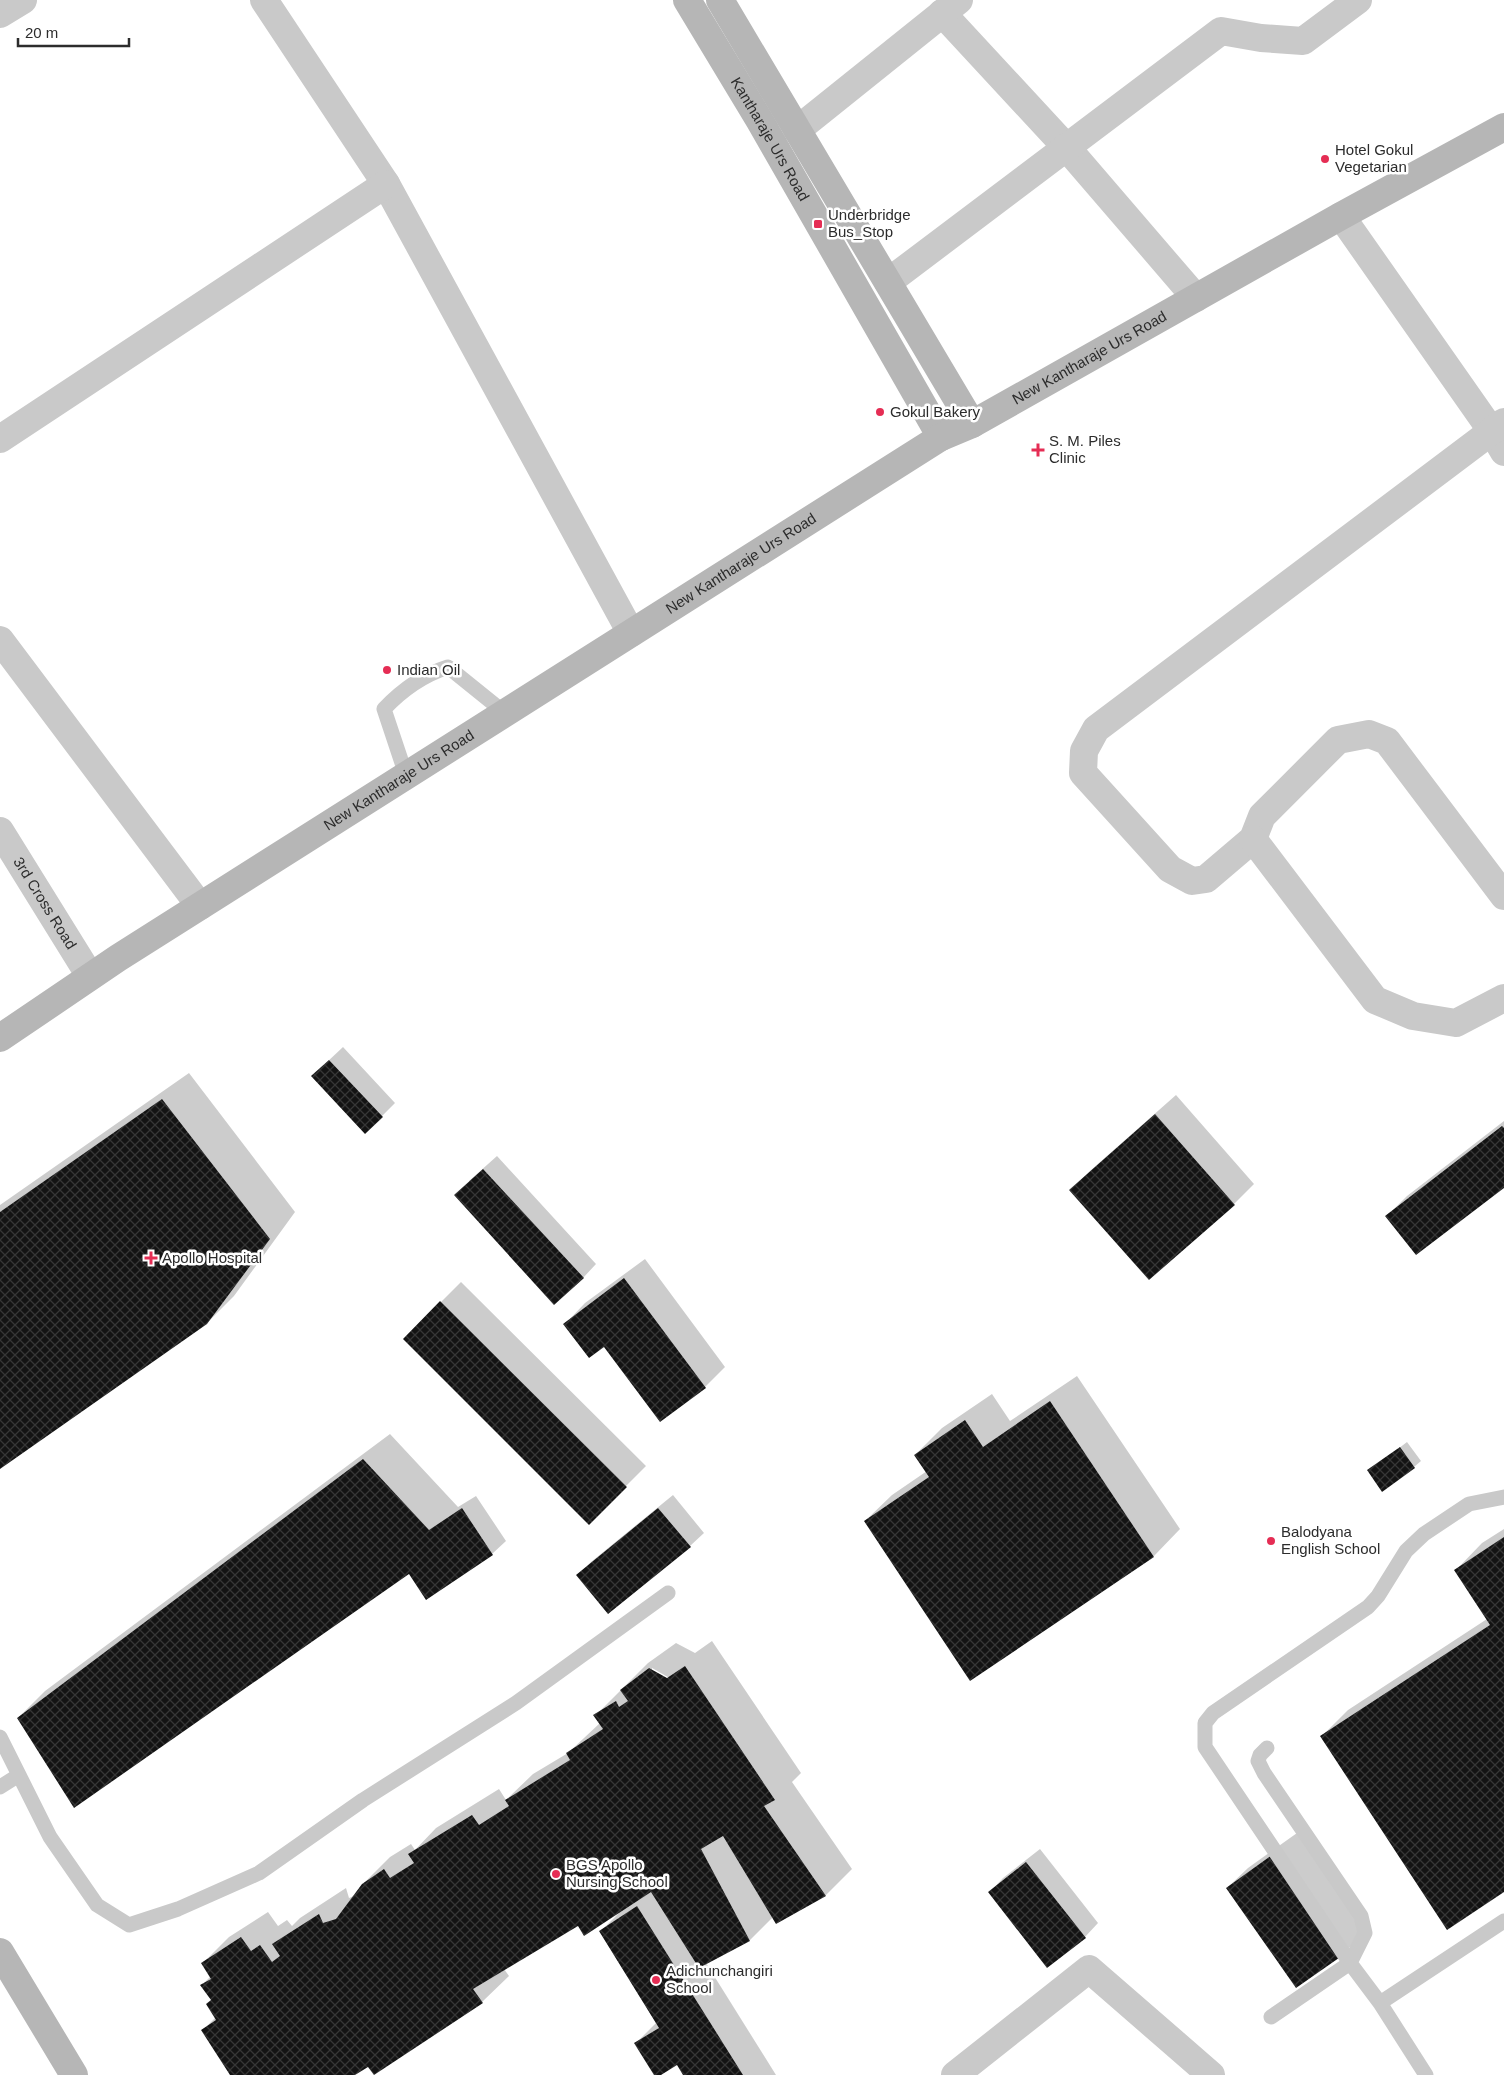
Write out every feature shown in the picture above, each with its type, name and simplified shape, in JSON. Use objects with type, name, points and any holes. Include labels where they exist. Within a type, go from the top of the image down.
[{"type":"main road","name":"Kantharaje Urs Road","points":[[687,0],[760,121],[941,438]]},
{"type":"main road","name":"Kantharaje Urs Road","points":[[720,0],[972,424]]},
{"type":"main road","name":"New Kantharaje Urs Road","points":[[0,1038],[90,976],[941,438],[972,424],[1341,216],[1504,127]]},
{"type":"main road","points":[[0,1952],[72,2074]]},
{"type":"street","points":[[0,14],[23,0]]},
{"type":"street","points":[[264,0],[386,184],[631,633]]},
{"type":"street","points":[[888,282],[1221,31],[1261,38],[1303,41],[1358,0]]},
{"type":"street","points":[[797,130],[951,7],[1067,148],[1196,298]]},
{"type":"street","points":[[0,439],[386,184]]},
{"type":"street","points":[[1341,216],[1500,434],[1096,729],[1084,751],[1083,773],[1170,869],[1192,881],[1206,879],[1253,839],[1262,816],[1338,740],[1369,734],[1387,741],[1504,896]]},
{"type":"street","points":[[0,640],[200,906]]},
{"type":"street","name":"3rd Cross Road","points":[[0,831],[90,976]]},
{"type":"street","points":[[1253,839],[1376,1000],[1413,1016],[1456,1022],[1504,998]]},
{"type":"street","points":[[955,2075],[1089,1969],[1211,2075]]},
{"type":"lane","points":[[406,775],[384,708],[395,696],[430,673],[448,667],[505,713]]},
{"type":"lane","points":[[1426,2075],[1380,2003],[1350,1963],[1205,1747],[1205,1723],[1213,1713],[1368,1607],[1378,1596],[1406,1551],[1424,1534],[1469,1504],[1504,1497]]},
{"type":"lane","points":[[0,1737],[50,1837],[96,1905],[129,1925],[178,1909],[259,1872],[363,1800],[516,1703],[668,1592]]},
{"type":"lane","points":[[1267,1748],[1260,1755],[1258,1761],[1264,1773],[1361,1916],[1364,1933],[1350,1963],[1271,2017]]},
{"type":"lane","points":[[0,1786],[19,1775]]},
{"type":"lane","points":[[1380,2003],[1504,1921]]},
{"type":"building","points":[[329,1060],[383,1117],[365,1134],[311,1076]]},
{"type":"building","points":[[162,1099],[270,1239],[207,1324],[0,1469],[0,1212]]},
{"type":"building","points":[[1155,1114],[1235,1205],[1149,1280],[1069,1190]]},
{"type":"building","points":[[1502,1126],[1504,1128],[1504,1188],[1416,1255],[1385,1216]]},
{"type":"building","points":[[483,1169],[584,1278],[554,1305],[454,1195]]},
{"type":"building","points":[[624,1278],[706,1388],[660,1422],[604,1347],[589,1358],[563,1324]]},
{"type":"building","points":[[440,1301],[627,1487],[589,1525],[403,1339]]},
{"type":"building","points":[[1050,1401],[1154,1557],[970,1681],[864,1521],[929,1477],[914,1455],[965,1420],[983,1447]]},
{"type":"building","points":[[1400,1447],[1415,1468],[1382,1492],[1367,1470]]},
{"type":"building","points":[[363,1459],[429,1530],[462,1508],[493,1555],[426,1600],[409,1574],[74,1808],[17,1718]]},
{"type":"building","points":[[658,1508],[691,1547],[608,1614],[576,1575]]},
{"type":"building","points":[[1504,1537],[1504,1892],[1447,1930],[1320,1736],[1490,1625],[1454,1570]]},
{"type":"building","name":"BGS Apollo Nursing School","points":[[685,1666],[775,1800],[764,1806],[826,1896],[776,1924],[723,1836],[701,1849],[750,1941],[699,1968],[651,1892],[584,1936],[578,1926],[473,1989],[483,2003],[374,2075],[368,2067],[355,2075],[230,2075],[201,2030],[216,2020],[206,2004],[211,2000],[200,1985],[211,1979],[201,1963],[241,1937],[251,1951],[260,1945],[272,1962],[280,1956],[272,1944],[319,1914],[323,1923],[336,1919],[362,1884],[384,1869],[390,1878],[414,1863],[408,1854],[472,1815],[479,1825],[509,1806],[505,1800],[570,1760],[566,1753],[603,1729],[593,1715],[616,1701],[619,1707],[628,1701],[620,1690],[649,1668],[667,1678]]},
{"type":"building","points":[[1276,1852],[1346,1953],[1296,1988],[1226,1888]]},
{"type":"building","points":[[1026,1862],[1086,1938],[1047,1968],[988,1892]]},
{"type":"building","name":"Adichunchangiri School","points":[[637,1906],[743,2075],[683,2075],[677,2065],[661,2075],[654,2075],[634,2043],[659,2028],[599,1931]]},
{"type":"place","name":"Hotel Gokul Vegetarian","points":[[1325,159]]},
{"type":"place","name":"Underbridge Bus_Stop","points":[[818,224]]},
{"type":"place","name":"Gokul Bakery","points":[[880,412]]},
{"type":"place","name":"S. M. Piles Clinic","points":[[1038,450]]},
{"type":"place","name":"Indian Oil","points":[[387,670]]},
{"type":"place","name":"Apollo Hospital","points":[[151,1258]]},
{"type":"place","name":"Balodyana English School","points":[[1271,1541]]},
{"type":"place","name":"BGS Apollo Nursing School","points":[[556,1874]]},
{"type":"place","name":"Adichunchangiri School","points":[[656,1980]]}]
